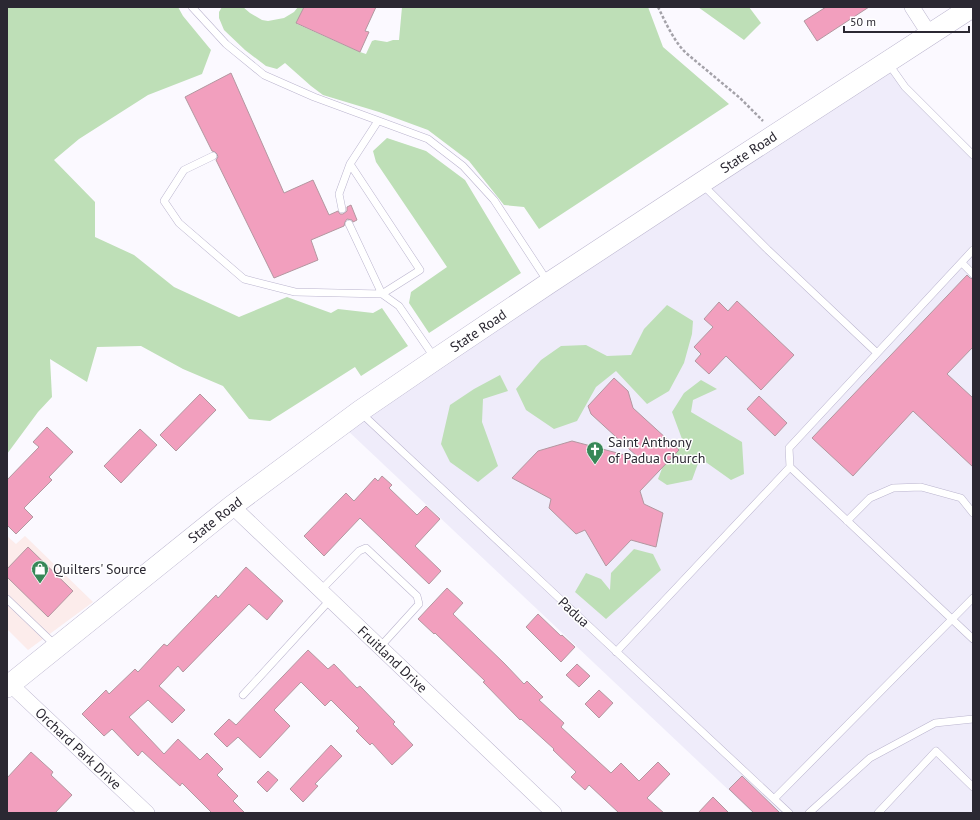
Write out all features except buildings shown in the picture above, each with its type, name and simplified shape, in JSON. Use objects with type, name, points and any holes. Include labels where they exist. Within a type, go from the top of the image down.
[{"type":"main road","name":"State Road","points":[[9,685],[232,506],[360,411],[701,183],[972,7]]},
{"type":"street","points":[[912,7],[930,35]]},
{"type":"street","name":"Fruitland Drive","points":[[232,506],[554,813]]},
{"type":"street","name":"Orchard Park Drive","points":[[9,685],[147,813]]},
{"type":"lane","points":[[192,7],[226,44],[264,75],[314,97],[428,140],[463,166],[494,200],[549,284]]},
{"type":"lane","points":[[888,62],[905,87],[973,155]]},
{"type":"lane","points":[[342,209],[339,194],[350,164],[378,121]]},
{"type":"lane","points":[[213,156],[184,170],[164,201],[179,223],[244,279],[295,292],[382,294],[420,270],[350,164]]},
{"type":"lane","points":[[701,183],[768,250],[877,353]]},
{"type":"lane","points":[[349,224],[382,294],[400,306],[436,359]]},
{"type":"lane","points":[[973,250],[789,448],[790,467],[973,639]]},
{"type":"lane","points":[[962,262],[973,274]]},
{"type":"lane","name":"Padua","points":[[360,411],[789,813]]},
{"type":"lane","points":[[616,652],[790,467]]},
{"type":"lane","points":[[847,521],[870,498],[893,488],[921,487],[961,498],[973,513]]},
{"type":"lane","points":[[243,695],[359,551],[366,548],[417,596],[419,604],[380,647]]},
{"type":"lane","points":[[774,799],[973,598]]},
{"type":"lane","points":[[7,599],[57,646]]},
{"type":"lane","points":[[809,813],[870,758],[935,722],[973,720]]},
{"type":"lane","points":[[878,813],[936,752],[973,787]]},
{"type":"path","points":[[658,7],[678,45],[740,98],[775,135]]},
{"type":"shaded area","points":[[888,69],[973,149],[973,813],[753,813],[346,429]]},
{"type":"shaded area","points":[[7,536],[16,544],[25,536],[93,602],[28,650],[7,629]]},
{"type":"green space","points":[[7,7],[178,7],[183,16],[211,50],[202,74],[148,95],[79,139],[54,160],[95,202],[95,237],[134,255],[174,287],[239,317],[287,297],[331,313],[338,309],[373,313],[382,308],[408,346],[361,376],[355,367],[270,421],[249,419],[223,386],[183,369],[141,346],[97,347],[87,382],[50,359],[52,397],[38,412],[7,454]]},
{"type":"green space","points":[[222,7],[243,7],[262,20],[268,21],[284,18],[294,12],[298,7],[304,7],[297,24],[366,54],[372,41],[387,42],[399,40],[402,7],[648,7],[663,47],[729,104],[539,229],[524,207],[504,205],[469,161],[428,130],[379,112],[323,95],[285,63],[277,69],[266,66],[245,50],[224,30],[219,18],[219,12]]},
{"type":"green space","points":[[698,7],[749,7],[761,23],[744,40]]},
{"type":"green space","points":[[387,138],[426,151],[465,180],[521,273],[429,333],[409,303],[411,292],[447,267],[376,162],[373,151]]},
{"type":"green space","points":[[667,305],[693,321],[692,334],[684,363],[669,391],[647,404],[616,371],[596,387],[577,421],[554,429],[526,410],[516,389],[541,360],[561,346],[586,345],[607,356],[631,355],[644,329]]},
{"type":"green space","points":[[500,375],[508,391],[483,399],[482,422],[498,466],[478,482],[450,462],[441,444],[450,405],[474,389]]},
{"type":"green space","points":[[701,380],[717,389],[693,400],[691,412],[742,442],[744,474],[731,480],[700,458],[692,480],[667,485],[658,479],[668,453],[682,439],[672,412],[684,393]]},
{"type":"green space","points":[[634,549],[653,554],[661,570],[606,619],[575,592],[586,573],[601,579],[610,590],[611,573]]},
{"type":"place","name":"Saint Anthony of Padua Church","points":[[595,465]]},
{"type":"place","name":"Quilters' Source","points":[[40,584]]}]
